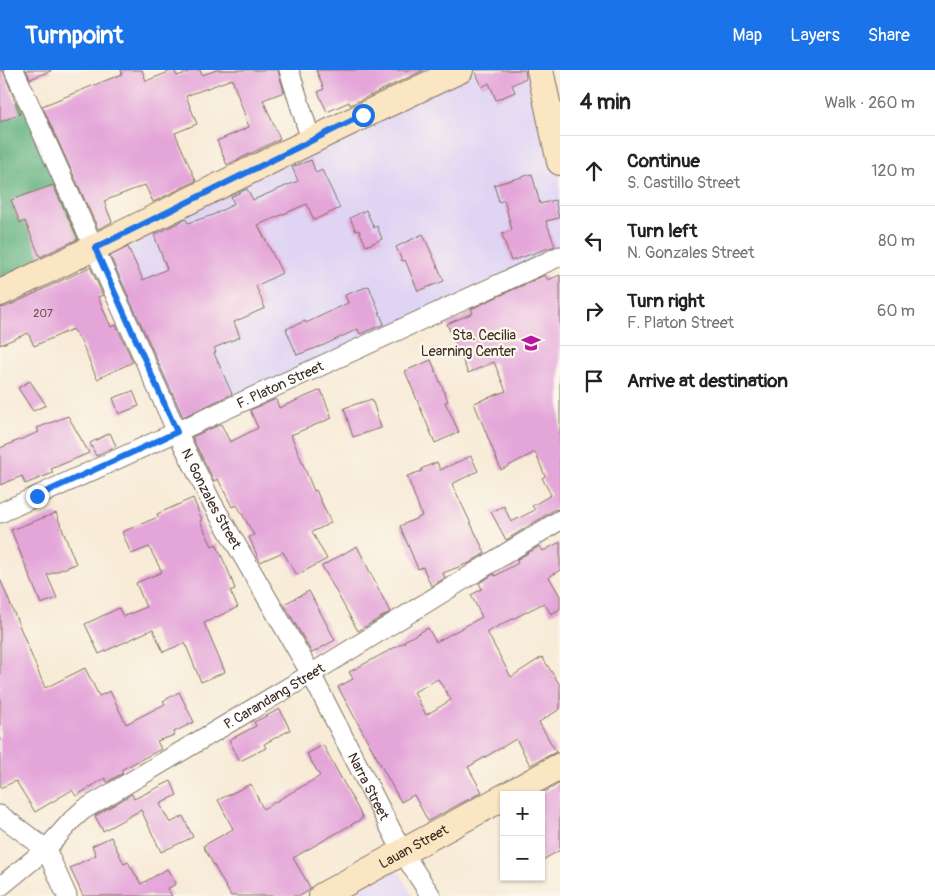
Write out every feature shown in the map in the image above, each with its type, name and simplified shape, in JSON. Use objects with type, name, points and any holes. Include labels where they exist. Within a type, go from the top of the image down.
[{"type":"street","name":"N. Gonzales Street","points":[[14,70],[177,432],[211,501],[311,674]]},
{"type":"street","points":[[289,70],[311,140]]},
{"type":"street","points":[[0,293],[95,248],[311,140],[460,70]]},
{"type":"street","points":[[540,70],[560,162]]},
{"type":"street","name":"F. Platon Street","points":[[0,513],[560,256]]},
{"type":"street","name":"P. Carandang Street","points":[[0,887],[46,849],[72,819],[83,810],[311,674],[560,520]]},
{"type":"street","name":"Narra Street","points":[[311,674],[403,853],[431,896]]},
{"type":"street","points":[[515,791],[560,766]]},
{"type":"street","name":"Lauan Street","points":[[322,896],[500,799]]},
{"type":"street","points":[[0,815],[46,849],[66,896]]},
{"type":"shaded area","points":[[460,70],[540,70],[560,166],[560,256],[177,432],[95,248]]},
{"type":"shaded area","points":[[397,868],[412,896],[345,896]]},
{"type":"green space","points":[[27,98],[95,248],[0,293],[0,112]]},
{"type":"building","points":[[0,70],[3,70],[20,114],[0,122]]},
{"type":"building","points":[[26,70],[51,70],[51,71],[30,79]]},
{"type":"building","points":[[121,70],[142,70],[146,81],[174,70],[177,76],[195,70],[200,70],[202,75],[217,70],[278,70],[284,92],[263,100],[280,139],[227,165],[217,141],[249,127],[232,79],[186,96],[197,124],[175,133],[196,181],[153,202],[145,185],[104,201],[112,222],[98,229],[42,106],[122,74]]},
{"type":"building","points":[[316,70],[424,70],[350,105],[349,102],[327,112],[318,92],[324,89]]},
{"type":"building","points":[[475,70],[525,70],[526,78],[512,85],[515,92],[496,100],[489,83],[482,87]]},
{"type":"building","points":[[311,160],[316,173],[322,170],[340,208],[314,220],[307,204],[258,225],[282,273],[256,286],[265,308],[234,322],[240,337],[214,348],[216,352],[214,353],[232,394],[183,417],[110,256],[128,247],[143,280],[167,269],[154,235],[186,219],[188,223],[213,215],[234,204],[231,197],[247,189],[253,200],[298,181],[292,167]]},
{"type":"building","points":[[532,174],[540,204],[555,200],[559,218],[546,221],[555,246],[511,261],[502,234],[512,230],[504,200],[499,202],[494,185]]},
{"type":"building","points":[[53,185],[78,239],[40,257],[25,221],[20,223],[11,200]]},
{"type":"building","points":[[366,210],[374,228],[377,226],[382,239],[366,246],[359,230],[356,231],[350,218]]},
{"type":"building","points":[[423,234],[444,281],[418,291],[405,260],[402,261],[396,247]]},
{"type":"building","points":[[90,267],[103,295],[98,297],[111,327],[116,325],[133,362],[97,379],[81,341],[73,329],[34,346],[28,333],[0,345],[0,308],[6,307]]},
{"type":"building","points":[[545,275],[548,280],[560,275],[560,509],[554,510],[506,540],[491,512],[504,506],[511,522],[535,510],[532,506],[551,495],[542,478],[545,476],[535,452],[501,470],[474,403],[506,391],[494,362],[468,373],[447,324],[473,313],[471,309]]},
{"type":"building","points":[[369,286],[384,324],[360,334],[358,329],[297,355],[286,329],[305,321],[306,323],[348,303],[345,295]]},
{"type":"building","points":[[431,360],[448,401],[445,402],[459,432],[435,443],[405,371]]},
{"type":"building","points":[[30,381],[46,405],[33,411],[18,388]]},
{"type":"building","points":[[321,390],[332,418],[291,435],[314,491],[316,490],[331,523],[312,532],[327,559],[297,575],[283,552],[260,562],[249,537],[254,535],[237,505],[232,507],[218,479],[214,481],[192,437],[221,424],[230,442],[258,428],[250,410],[276,399],[279,408]]},
{"type":"building","points":[[133,391],[139,406],[119,414],[113,398]]},
{"type":"building","points":[[372,399],[381,428],[353,437],[344,408]]},
{"type":"building","points":[[68,416],[89,453],[51,469],[53,473],[25,484],[22,476],[0,485],[0,448],[39,432],[37,428]]},
{"type":"building","points":[[110,433],[116,446],[96,456],[90,443]]},
{"type":"building","points":[[471,456],[478,471],[452,484],[485,553],[469,563],[443,573],[445,578],[431,586],[423,567],[418,569],[400,526],[422,516],[407,476],[422,471],[421,469],[437,462],[440,470]]},
{"type":"building","points":[[193,498],[202,520],[200,521],[212,546],[216,544],[228,570],[235,589],[230,591],[238,607],[204,623],[225,672],[201,682],[185,643],[163,652],[153,629],[99,654],[85,624],[119,608],[123,617],[146,607],[136,583],[162,572],[149,547],[131,554],[122,532],[158,517],[157,514]]},
{"type":"building","points":[[56,513],[76,564],[47,575],[57,598],[41,604],[11,530]]},
{"type":"building","points":[[560,542],[560,570],[549,577],[560,596],[560,609],[551,614],[544,603],[487,632],[511,677],[542,657],[560,685],[560,709],[539,722],[556,752],[530,765],[516,739],[468,767],[482,792],[428,821],[414,795],[401,802],[338,687],[353,679],[349,672],[428,628],[436,642],[482,617],[471,595],[482,589],[479,583],[518,563],[516,560],[540,546],[543,551]],"holes":[[[438,679],[451,700],[426,715],[414,692]]]},
{"type":"building","points":[[357,546],[390,612],[358,631],[322,566]]},
{"type":"building","points":[[0,579],[45,688],[85,668],[99,696],[110,691],[126,724],[165,704],[163,701],[179,692],[194,722],[174,732],[175,735],[157,741],[161,749],[121,770],[123,773],[107,782],[105,778],[76,796],[72,790],[35,812],[16,781],[0,788]]},
{"type":"building","points":[[309,591],[335,640],[312,653],[284,604]]},
{"type":"building","points":[[280,709],[290,730],[264,744],[266,748],[240,761],[229,740],[256,726],[254,722]]},
{"type":"building","points":[[323,745],[363,818],[293,858],[310,887],[308,891],[300,896],[231,896],[203,846],[233,829],[218,800],[251,784],[263,809],[320,776],[307,754]]},
{"type":"building","points":[[171,781],[177,795],[160,804],[170,823],[183,816],[193,837],[161,852],[141,810],[103,831],[95,816],[132,794],[134,799]]},
{"type":"building","points":[[560,783],[560,850],[545,859],[545,836],[545,792]]},
{"type":"building","points":[[111,837],[124,864],[128,862],[141,884],[167,869],[176,884],[167,889],[172,896],[83,896],[70,868],[96,855],[92,846]]},
{"type":"place","name":"Sta. Cecilia Learning Center","points":[[531,343]]},
{"type":"route","points":[[37,496],[177,432],[95,248],[363,115]]}]
